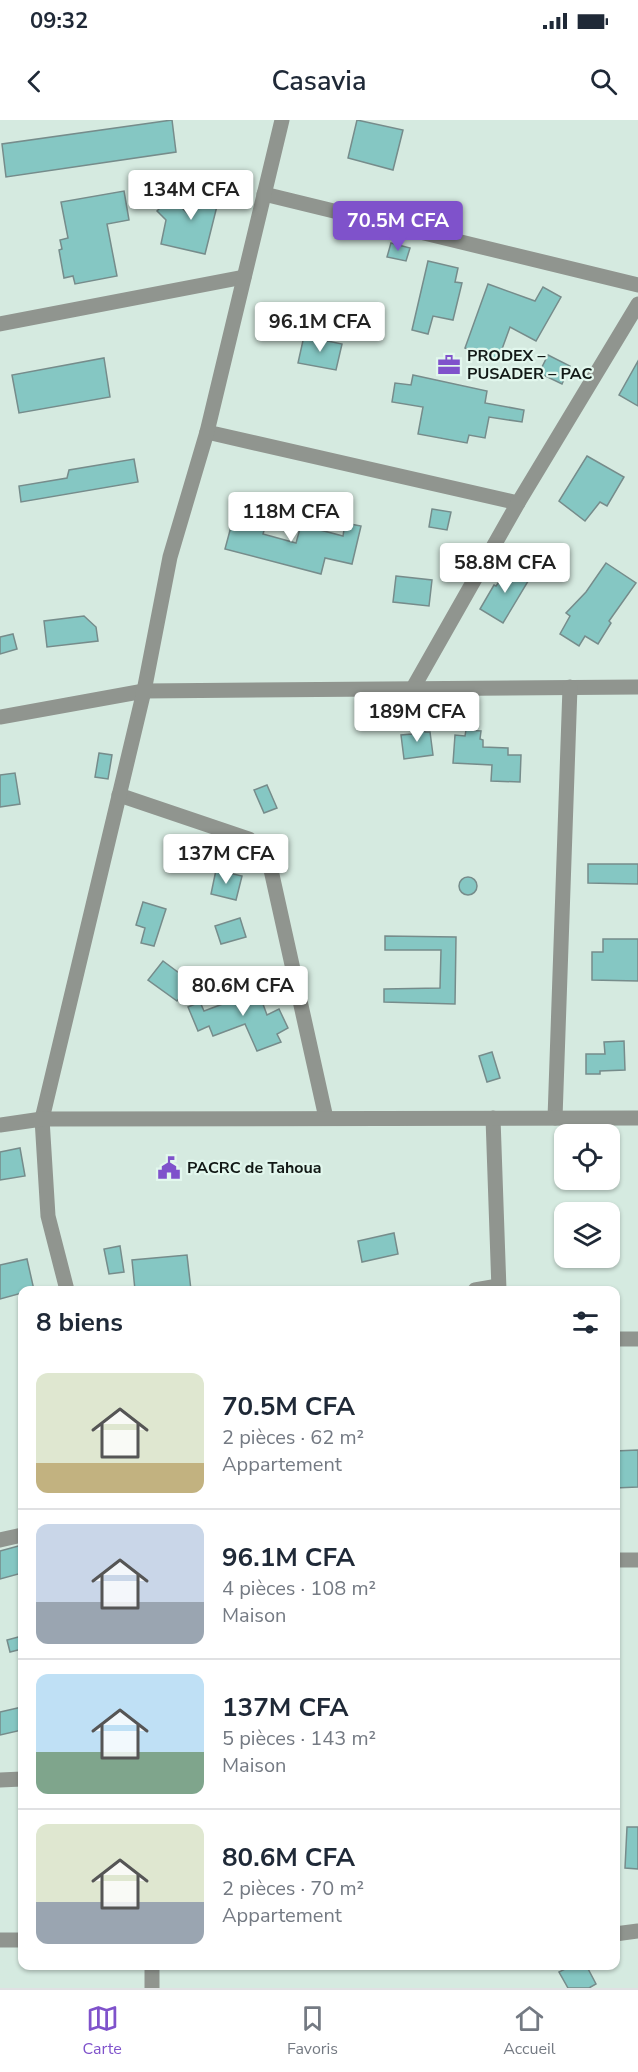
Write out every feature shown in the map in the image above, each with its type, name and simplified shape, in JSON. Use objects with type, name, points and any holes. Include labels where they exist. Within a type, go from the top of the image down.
[{"type":"street","points":[[67,1286],[48,1216],[42,1119],[144,690],[170,557],[207,432],[282,120]]},
{"type":"street","points":[[264,194],[638,285]]},
{"type":"street","points":[[0,324],[244,277]]},
{"type":"street","points":[[413,688],[518,503],[638,304]]},
{"type":"street","points":[[207,432],[518,503]]},
{"type":"street","points":[[555,1118],[570,687]]},
{"type":"street","points":[[0,717],[144,690],[638,687]]},
{"type":"street","points":[[119,795],[249,839],[268,861],[326,1118]]},
{"type":"street","points":[[493,1118],[499,1286]]},
{"type":"street","points":[[0,1125],[42,1119],[638,1118]]},
{"type":"street","points":[[620,1339],[638,1339]]},
{"type":"street","points":[[0,1540],[18,1536]]},
{"type":"street","points":[[620,1560],[638,1560]]},
{"type":"street","points":[[0,1779],[18,1779]]},
{"type":"street","points":[[620,1933],[638,1931]]},
{"type":"street","points":[[0,1940],[18,1940]]},
{"type":"street","points":[[152,1970],[152,1988]]},
{"type":"building","points":[[172,120],[176,152],[6,177],[2,144]]},
{"type":"building","points":[[357,120],[403,130],[393,170],[348,158]]},
{"type":"building","points":[[196,184],[221,190],[205,254],[161,244],[166,220],[157,211],[171,197],[189,215]]},
{"type":"building","points":[[124,191],[129,220],[107,224],[117,276],[75,284],[73,276],[64,278],[59,250],[62,249],[60,240],[68,238],[61,202]]},
{"type":"building","points":[[391,243],[410,248],[406,261],[387,257]]},
{"type":"building","points":[[428,261],[458,268],[455,282],[462,283],[453,320],[433,316],[428,334],[412,330]]},
{"type":"building","points":[[488,284],[535,301],[543,287],[561,297],[536,341],[510,327],[498,360],[465,348]]},
{"type":"building","points":[[304,336],[342,344],[336,370],[298,363]]},
{"type":"building","points":[[548,355],[570,366],[562,384],[539,373]]},
{"type":"building","points":[[104,358],[110,397],[19,413],[12,375]]},
{"type":"building","points":[[638,361],[638,406],[619,395]]},
{"type":"building","points":[[413,375],[487,391],[485,403],[524,410],[522,422],[489,417],[485,438],[469,435],[467,443],[418,434],[423,407],[392,402],[395,383],[411,385]]},
{"type":"building","points":[[587,456],[624,477],[607,506],[600,502],[585,521],[559,501]]},
{"type":"building","points":[[134,459],[138,482],[21,502],[19,486],[67,478],[69,470]]},
{"type":"building","points":[[236,508],[268,517],[263,534],[296,543],[301,525],[343,536],[345,523],[361,526],[352,564],[325,558],[321,574],[225,549]]},
{"type":"building","points":[[432,509],[451,512],[447,530],[429,527]]},
{"type":"building","points":[[606,563],[636,583],[609,621],[611,623],[598,644],[585,636],[579,646],[560,634],[570,616],[566,613],[586,592]]},
{"type":"building","points":[[512,565],[530,578],[503,623],[480,609],[494,585],[496,586]]},
{"type":"building","points":[[396,576],[432,580],[429,606],[393,602]]},
{"type":"building","points":[[84,616],[96,627],[98,641],[47,647],[44,621]]},
{"type":"building","points":[[13,634],[17,649],[0,654],[0,637]]},
{"type":"building","points":[[424,725],[425,732],[430,732],[433,755],[404,759],[401,735],[412,734],[411,727]]},
{"type":"building","points":[[466,730],[481,731],[480,739],[483,740],[483,747],[508,748],[508,755],[521,755],[520,782],[491,781],[492,765],[453,763],[455,735],[465,736]]},
{"type":"building","points":[[99,753],[112,755],[108,779],[95,777]]},
{"type":"building","points":[[15,773],[20,804],[0,807],[0,775]]},
{"type":"building","points":[[267,785],[277,808],[264,813],[254,790]]},
{"type":"building","points":[[588,864],[638,864],[638,884],[588,883]]},
{"type":"building","points":[[216,870],[242,876],[236,900],[211,894]]},
{"type":"building","points":[[468,877],[474,880],[477,886],[474,892],[468,895],[462,892],[459,886],[462,880]]},
{"type":"building","points":[[143,902],[166,909],[154,946],[141,943],[145,928],[136,925]]},
{"type":"building","points":[[240,918],[246,937],[221,944],[215,926]]},
{"type":"building","points":[[385,936],[456,937],[455,1004],[384,1002],[384,989],[440,988],[441,950],[385,950]]},
{"type":"building","points":[[603,939],[638,939],[638,981],[592,980],[592,952],[603,952]]},
{"type":"building","points":[[163,961],[191,982],[177,1001],[148,980]]},
{"type":"building","points":[[253,977],[267,1015],[279,1009],[288,1028],[277,1034],[281,1042],[257,1051],[245,1024],[213,1036],[209,1026],[198,1031],[188,1007],[200,1002],[204,1011],[244,996],[238,983]]},
{"type":"building","points":[[624,1041],[625,1070],[586,1074],[586,1054],[605,1054],[604,1042]]},
{"type":"building","points":[[492,1052],[500,1078],[487,1082],[479,1056]]},
{"type":"building","points":[[20,1148],[25,1176],[0,1180],[0,1152]]},
{"type":"building","points":[[394,1233],[398,1254],[362,1262],[358,1241]]},
{"type":"building","points":[[120,1246],[124,1272],[109,1274],[104,1249]]},
{"type":"building","points":[[187,1255],[191,1286],[135,1286],[132,1260]]},
{"type":"building","points":[[27,1259],[33,1286],[18,1286],[18,1294],[0,1299],[0,1265]]},
{"type":"building","points":[[638,1450],[638,1487],[620,1488],[620,1451]]},
{"type":"building","points":[[18,1546],[18,1574],[0,1579],[0,1551]]},
{"type":"building","points":[[18,1637],[18,1650],[10,1652],[7,1640]]},
{"type":"building","points":[[18,1708],[18,1731],[0,1735],[0,1712]]},
{"type":"building","points":[[627,1827],[638,1827],[638,1869],[625,1868]]},
{"type":"building","points":[[589,1970],[596,1984],[589,1988],[568,1988],[559,1972]]},
{"type":"place","name":"PRODEX – PUSADER – PAC","points":[[449,365]]},
{"type":"place","name":"PACRC de Tahoua","points":[[169,1168]]}]
